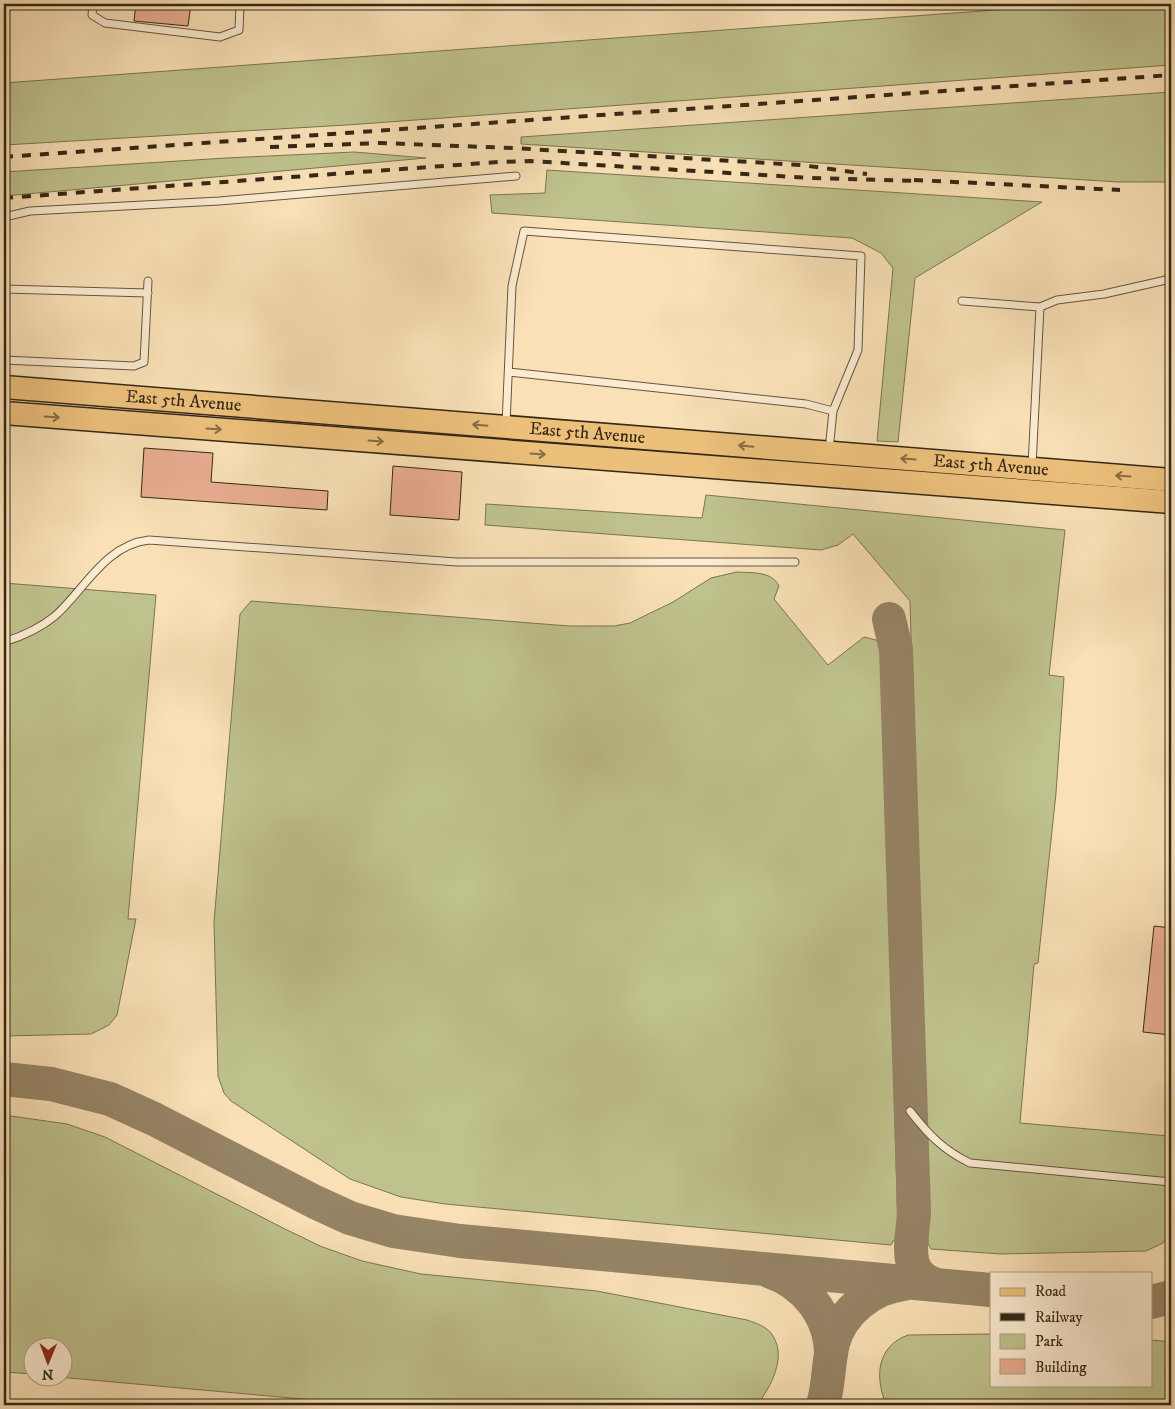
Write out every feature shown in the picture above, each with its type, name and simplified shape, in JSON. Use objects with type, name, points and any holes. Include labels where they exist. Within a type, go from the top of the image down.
[{"type":"main road","name":"East 5th Avenue","points":[[4,387],[273,421],[1030,480],[1171,480]]},
{"type":"main road","name":"East 5th Avenue","points":[[4,413],[506,427],[829,453],[1030,480],[1171,502]]},
{"type":"lane","points":[[93,4],[92,15],[105,23],[220,37],[239,30],[240,4]]},
{"type":"lane","points":[[4,217],[30,211],[218,201],[516,176]]},
{"type":"lane","points":[[506,427],[512,286],[524,231],[861,256],[858,350],[833,412],[829,453]]},
{"type":"lane","points":[[962,301],[1040,307],[1057,300],[1104,294],[1166,280],[1171,276]]},
{"type":"lane","points":[[4,360],[134,366],[144,362],[148,281]]},
{"type":"lane","points":[[4,289],[148,293]]},
{"type":"lane","points":[[1030,480],[1040,307]]},
{"type":"lane","points":[[508,372],[806,404],[833,412]]},
{"type":"lane","points":[[4,642],[30,634],[55,616],[115,553],[128,544],[148,540],[457,562],[795,562]]},
{"type":"lane","points":[[910,1111],[934,1140],[946,1151],[970,1162],[1171,1182]]},
{"type":"green space","points":[[1077,4],[1171,4],[1171,65],[347,125],[4,145],[4,83]]},
{"type":"green space","points":[[1171,92],[1171,182],[1118,182],[521,144],[521,137]]},
{"type":"green space","points":[[354,152],[426,158],[4,196],[4,172]]},
{"type":"green space","points":[[547,170],[1042,202],[915,278],[898,442],[877,441],[893,268],[881,253],[852,238],[492,213],[490,195],[545,193]]},
{"type":"green space","points":[[706,495],[1065,530],[1049,675],[1064,677],[1056,793],[1038,963],[1034,964],[1020,1123],[1169,1136],[1171,1140],[1171,1230],[1163,1243],[1146,1251],[1001,1254],[931,1249],[928,1243],[910,601],[853,534],[838,545],[821,550],[485,525],[486,504],[702,518]]},
{"type":"green space","points":[[737,572],[767,575],[776,581],[779,586],[774,599],[828,665],[864,637],[876,640],[882,648],[898,1234],[891,1245],[445,1204],[401,1197],[350,1179],[231,1101],[224,1093],[218,1076],[214,922],[240,614],[251,601],[569,626],[614,626],[630,623],[673,602],[711,578]]},
{"type":"green space","points":[[4,583],[156,595],[128,919],[136,919],[117,1015],[109,1025],[91,1034],[4,1036]]},
{"type":"green space","points":[[4,1115],[67,1124],[105,1137],[320,1246],[362,1261],[421,1274],[597,1291],[747,1320],[758,1324],[771,1333],[777,1345],[778,1354],[775,1372],[767,1390],[757,1405],[369,1405],[72,1378],[72,1336],[22,1336],[22,1373],[4,1372]]},
{"type":"green space","points":[[990,1334],[990,1386],[1152,1386],[1152,1340],[1171,1342],[1171,1405],[886,1405],[880,1384],[881,1364],[884,1355],[890,1347],[897,1340],[908,1335]]},
{"type":"building","points":[[136,4],[191,4],[188,26],[134,21]]},
{"type":"building","points":[[144,448],[213,453],[211,482],[328,491],[327,510],[141,497]]},
{"type":"building","points":[[393,466],[462,472],[459,520],[390,515]]},
{"type":"building","points":[[1154,926],[1171,928],[1171,1035],[1143,1032]]},
{"type":"taxiway","points":[[889,619],[896,649],[914,1211],[911,1255],[913,1265],[918,1273],[925,1280],[937,1285]]},
{"type":"taxiway","points":[[4,1079],[51,1084],[110,1099],[154,1119],[315,1202],[350,1218],[393,1231],[460,1241],[990,1290]]},
{"type":"taxiway","points":[[769,1271],[782,1276],[794,1284],[814,1303],[826,1327],[831,1355]]},
{"type":"taxiway","points":[[823,1405],[833,1343],[843,1321],[851,1311],[870,1296],[892,1286],[904,1284]]},
{"type":"taxiway","points":[[1152,1302],[1171,1297]]},
{"type":"railway","points":[[4,157],[1171,75]]},
{"type":"railway","points":[[270,147],[380,143],[512,148],[801,165],[867,174]]},
{"type":"railway","points":[[4,198],[530,161],[812,178],[919,181]]},
{"type":"railway","points":[[914,180],[1120,190]]}]
